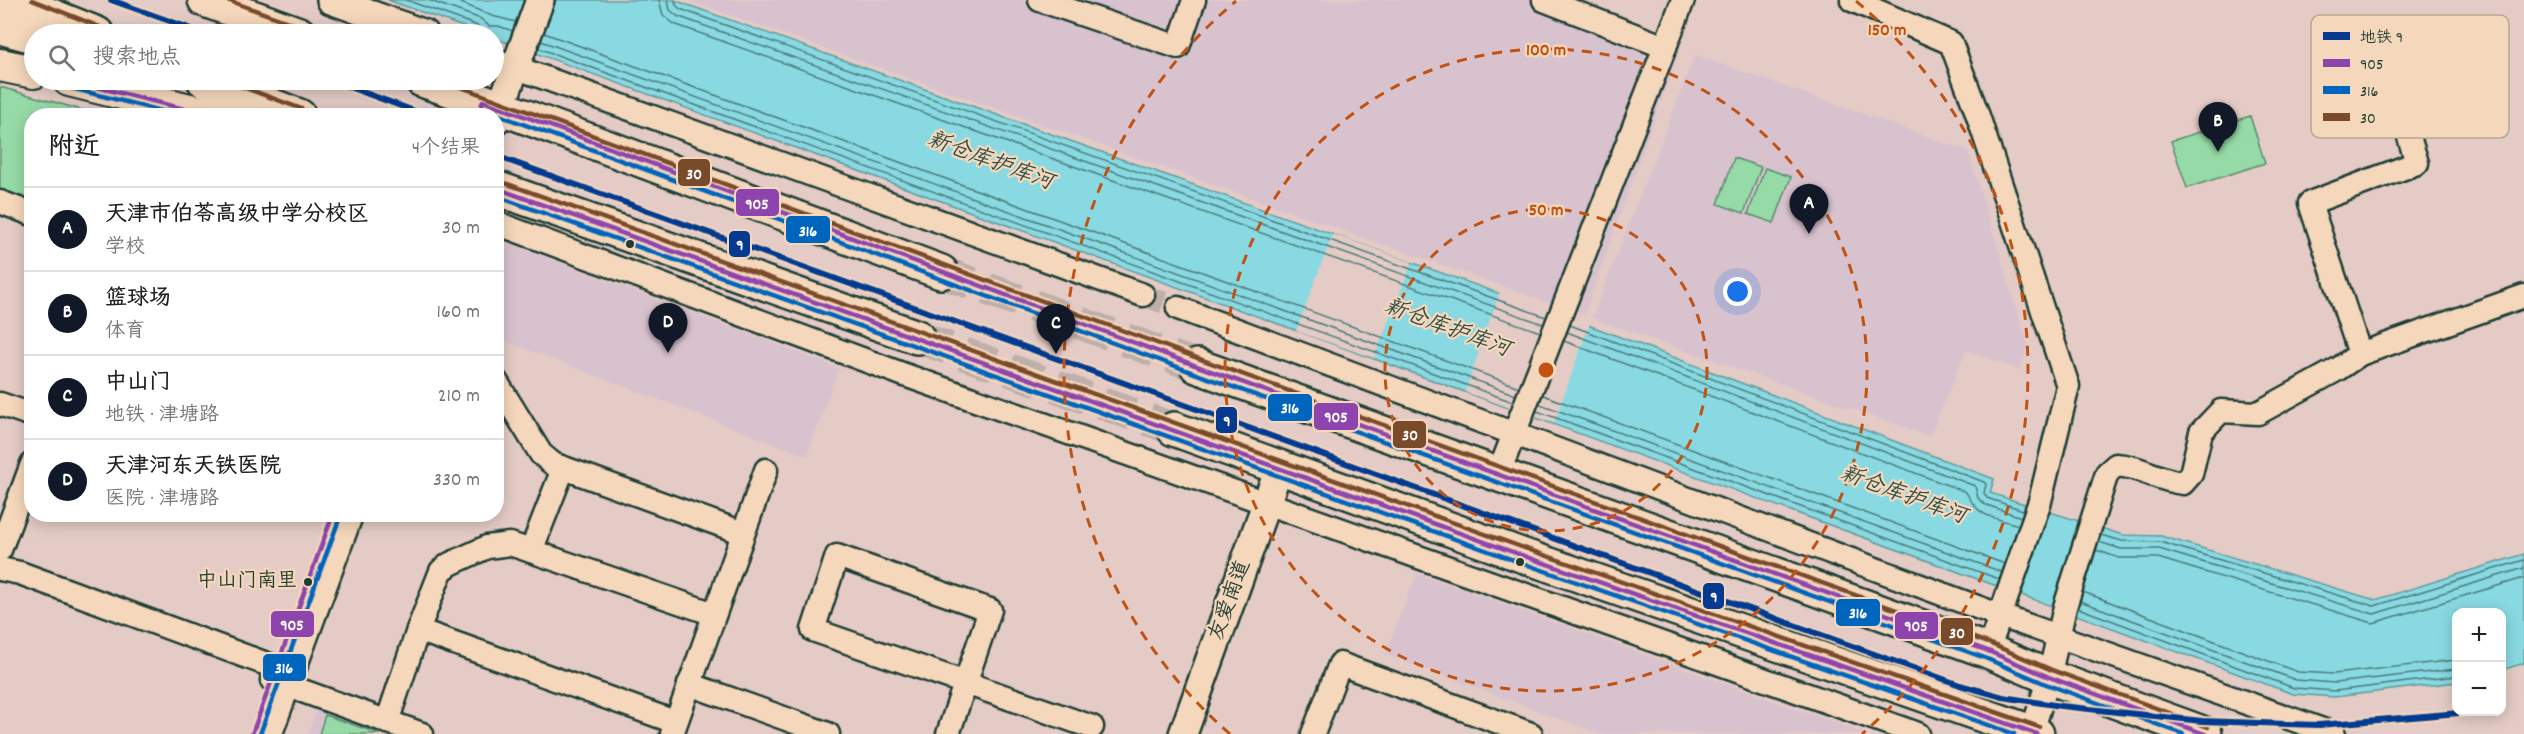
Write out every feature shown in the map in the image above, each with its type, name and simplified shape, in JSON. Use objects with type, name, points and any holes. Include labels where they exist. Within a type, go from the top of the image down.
[{"type":"main road","points":[[12,0],[72,24]]},
{"type":"main road","points":[[218,2],[274,24]]},
{"type":"main road","points":[[0,27],[24,33]]},
{"type":"main road","points":[[0,65],[24,70]]},
{"type":"main road","points":[[504,84],[941,272]]},
{"type":"main road","points":[[110,90],[183,108]]},
{"type":"main road","points":[[230,90],[278,108]]},
{"type":"main road","points":[[504,191],[917,337]]},
{"type":"main road","points":[[1197,366],[1989,651],[2049,677],[2205,734]]},
{"type":"main road","points":[[1174,429],[1524,556],[2035,733]]},
{"type":"street","points":[[331,0],[397,24]]},
{"type":"street","points":[[504,56],[520,0]]},
{"type":"street","points":[[504,68],[540,0]]},
{"type":"street","points":[[1040,0],[1178,48],[1194,0]]},
{"type":"street","points":[[1544,0],[1665,47]]},
{"type":"street","points":[[1498,475],[1683,0]]},
{"type":"street","points":[[1852,0],[1951,43],[2068,386],[2040,501],[1989,651]]},
{"type":"street","points":[[504,83],[1143,296]]},
{"type":"street","points":[[2360,354],[2310,203],[2417,163],[2409,138]]},
{"type":"street","points":[[0,202],[24,211]]},
{"type":"street","points":[[504,226],[902,374],[1918,734]]},
{"type":"street","points":[[2035,733],[2065,606],[2108,473],[2116,465],[2126,465],[2172,482],[2183,483],[2191,474],[2201,432],[2220,411],[2258,413],[2338,369],[2360,354],[2524,296]]},
{"type":"street","points":[[1178,308],[2001,616],[2334,734]]},
{"type":"street","points":[[504,394],[541,454],[563,469],[743,533]]},
{"type":"street","points":[[0,404],[24,412]]},
{"type":"street","name":"友爱南道","points":[[1183,734],[1279,468]]},
{"type":"street","points":[[531,551],[563,469]]},
{"type":"street","points":[[418,630],[673,728],[766,470]]},
{"type":"street","points":[[0,550],[24,486]]},
{"type":"street","points":[[268,734],[282,676],[330,522]]},
{"type":"street","points":[[252,734],[282,676],[346,522]]},
{"type":"street","points":[[387,722],[441,571],[450,564],[487,547],[510,544],[714,614]]},
{"type":"street","points":[[948,734],[965,682],[990,610],[837,556],[813,630],[965,682],[1092,727]]},
{"type":"street","points":[[0,569],[20,573],[282,676],[387,722],[422,734]]},
{"type":"street","points":[[1313,734],[1340,664],[1531,734]]},
{"type":"street","points":[[689,684],[828,734]]},
{"type":"shaded area","points":[[687,0],[1579,0],[1682,42],[1584,315]]},
{"type":"shaded area","points":[[1695,55],[1968,151],[2028,346],[2019,370],[1966,350],[1930,436],[1592,318]]},
{"type":"shaded area","points":[[508,243],[839,368],[807,456],[504,341],[504,254]]},
{"type":"shaded area","points":[[1417,573],[1866,734],[1600,734],[1385,654]]},
{"type":"shaded area","points":[[318,706],[397,734],[308,734]]},
{"type":"green space","points":[[0,87],[75,108],[24,108],[24,204],[0,196]]},
{"type":"green space","points":[[2250,116],[2265,163],[2187,188],[2171,141]]},
{"type":"green space","points":[[1734,158],[1761,167],[1744,213],[1718,204]]},
{"type":"green space","points":[[1765,168],[1791,177],[1774,223],[1748,214]]},
{"type":"green space","points":[[325,715],[380,734],[319,734]]},
{"type":"water","name":"新仓库护库河","points":[[388,0],[674,0],[1599,329],[1994,479],[1990,493],[2123,535],[2161,536],[2375,600],[2524,554],[2524,663],[2506,669],[2506,608],[2452,608],[2452,682],[2335,697],[2293,694],[504,42],[504,24],[455,24]]},
{"type":"pier","points":[[1333,234],[1412,262],[1374,358],[1296,331]]},
{"type":"pier","points":[[1500,291],[1590,323],[1554,423],[1465,392]]},
{"type":"tunnel","points":[[941,272],[1197,366]]},
{"type":"tunnel","points":[[1143,295],[1178,308]]},
{"type":"tunnel","points":[[917,337],[1174,429]]},
{"type":"metro line","name":"9","points":[[111,0],[178,24]]},
{"type":"metro line","name":"9","points":[[357,90],[406,108]]},
{"type":"metro line","name":"9","points":[[504,159],[1960,685],[2003,697],[2061,706],[2202,721],[2319,725],[2452,714]]},
{"type":"transit line","name":"30","points":[[32,0],[92,24]]},
{"type":"transit line","name":"30","points":[[227,0],[294,24]]},
{"type":"transit line","name":"316","points":[[79,90],[150,108]]},
{"type":"transit line","name":"905","points":[[109,90],[180,108]]},
{"type":"transit line","name":"30","points":[[251,90],[299,108]]},
{"type":"transit line","name":"30","points":[[469,90],[1200,359],[1991,644],[2052,670],[2208,727]]},
{"type":"transit line","name":"905","points":[[481,108],[483,101],[502,108]]},
{"type":"transit line","name":"905","points":[[504,109],[1197,366],[1988,651],[2049,677],[2205,734]]},
{"type":"transit line","name":"316","points":[[504,117],[1194,373],[1985,658],[2046,684],[2183,734]]},
{"type":"transit line","name":"30","points":[[504,183],[1527,549],[2039,727]]},
{"type":"transit line","name":"905","points":[[504,191],[1524,556],[2037,734]]},
{"type":"transit line","name":"316","points":[[504,199],[1522,563],[2014,734]]},
{"type":"transit line","name":"905","points":[[252,734],[330,522]]},
{"type":"transit line","name":"316","points":[[260,734],[338,522]]},
{"type":"place","name":"篮球场","points":[[2218,152]]},
{"type":"place","name":"天津市伯苓高级中学分校区","points":[[1809,234]]},
{"type":"place","name":"天津河东天铁医院","points":[[668,353]]},
{"type":"place","name":"中山门","points":[[1056,354]]},
{"type":"place","name":"中山门南里","points":[[308,582]]}]
